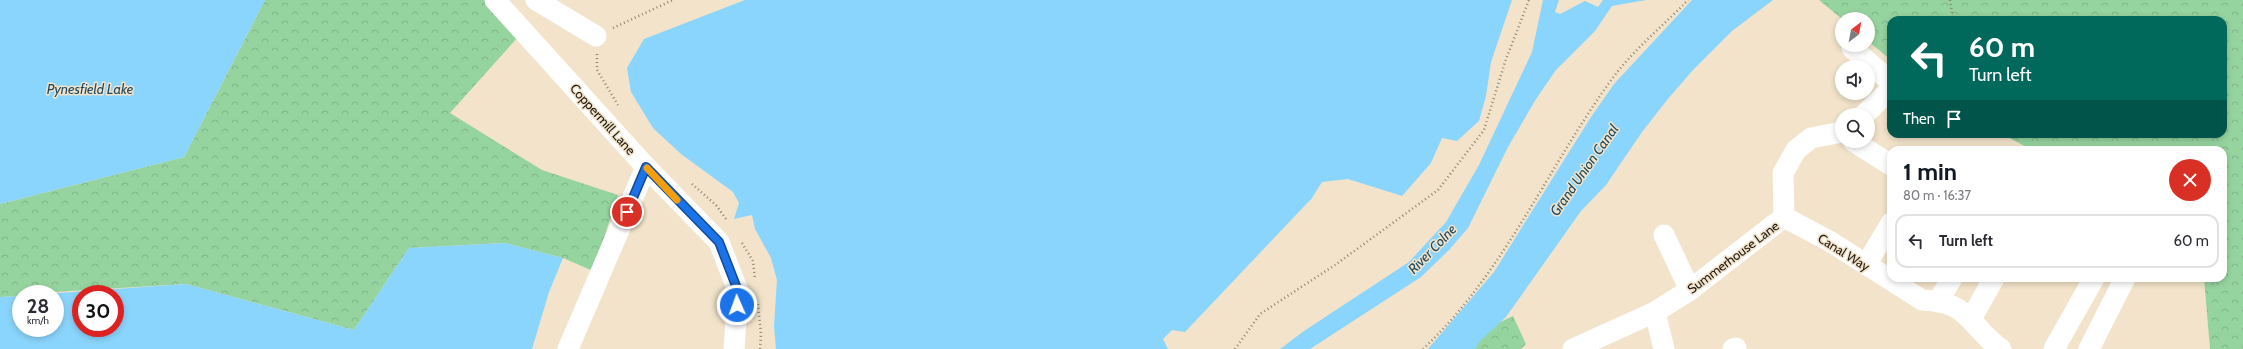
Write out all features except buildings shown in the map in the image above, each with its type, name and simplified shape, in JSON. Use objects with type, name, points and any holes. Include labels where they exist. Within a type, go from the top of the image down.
[{"type":"street","name":"Coppermill Lane","points":[[495,0],[646,167],[719,242],[738,291],[734,349]]},
{"type":"street","points":[[536,0],[596,36]]},
{"type":"street","points":[[1857,52],[1887,79]]},
{"type":"street","points":[[1871,108],[1887,93]]},
{"type":"street","name":"Summerhouse Lane","points":[[1572,349],[1655,312],[1690,290],[1784,217],[1783,173],[1796,150],[1811,138],[1835,133]]},
{"type":"street","points":[[1864,148],[1887,162]]},
{"type":"street","points":[[568,349],[646,167]]},
{"type":"street","name":"Canal Way","points":[[1784,217],[1831,242],[1887,278]]},
{"type":"street","points":[[1866,265],[1887,230]]},
{"type":"street","points":[[1664,235],[1690,290]]},
{"type":"street","name":"Canal Way","points":[[1893,282],[1922,300],[1939,300],[1957,306],[1971,318],[1986,338],[2001,349]]},
{"type":"street","points":[[1939,300],[1950,282]]},
{"type":"street","points":[[1971,318],[1992,282]]},
{"type":"street","points":[[2054,349],[2092,282]]},
{"type":"street","points":[[2089,349],[2123,282]]},
{"type":"street","points":[[1655,312],[1664,349]]},
{"type":"path","points":[[596,36],[673,0]]},
{"type":"path","points":[[1235,349],[1260,314],[1335,265],[1438,190],[1484,130],[1506,62],[1529,0]]},
{"type":"path","points":[[1422,349],[1436,337],[1492,269],[1512,241],[1574,136],[1613,78],[1688,0]]},
{"type":"path","points":[[1950,0],[1952,16]]},
{"type":"green space","points":[[265,0],[489,0],[518,37],[450,113],[542,170],[618,195],[593,271],[563,258],[505,243],[409,248],[354,330],[186,284],[124,288],[124,285],[72,285],[72,291],[64,291],[64,285],[12,285],[12,296],[0,297],[0,204],[184,157]]},
{"type":"green space","points":[[1819,0],[2243,0],[2243,349],[2210,349],[2204,282],[2227,282],[2227,146],[2024,146],[2010,138],[2227,138],[2227,16],[1887,16],[1887,57],[1875,47],[1875,12],[1835,12],[1835,13]]},
{"type":"green space","points":[[1513,316],[1526,344],[1521,349],[1454,349],[1465,339]]},
{"type":"water","name":"Pynesfield Lake","points":[[0,0],[265,0],[184,157],[0,204]]},
{"type":"water","points":[[745,0],[1512,0],[1491,62],[1486,96],[1479,121],[1457,141],[1442,138],[1431,163],[1402,196],[1348,179],[1322,182],[1312,198],[1185,332],[1172,330],[1163,339],[1168,349],[776,349],[774,326],[777,280],[771,258],[755,229],[752,215],[734,219],[739,203],[733,192],[681,154],[653,128],[631,92],[627,68],[644,39]]},
{"type":"water","name":"River Colne","points":[[1543,0],[1559,0],[1555,12],[1560,14],[1585,1],[1598,7],[1603,0],[1646,0],[1612,6],[1595,31],[1556,70],[1536,99],[1508,147],[1468,228],[1449,250],[1421,277],[1310,349],[1280,349],[1304,331],[1409,262],[1446,222],[1479,165],[1532,52]]},
{"type":"water","name":"Grand Union Canal","points":[[1692,0],[1773,0],[1732,31],[1693,70],[1667,100],[1642,132],[1606,185],[1581,211],[1506,317],[1480,341],[1475,349],[1428,349],[1494,272],[1591,117],[1614,84]]},
{"type":"water","points":[[505,243],[563,258],[549,292],[532,349],[0,349],[0,297],[12,296],[12,337],[64,337],[64,293],[72,292],[72,337],[124,337],[124,288],[186,284],[354,330],[409,248]]},
{"type":"slow traffic","points":[[647,168],[677,200]]},
{"type":"route","points":[[627,212],[646,167],[692,216],[719,242],[738,291],[737,305]]}]
